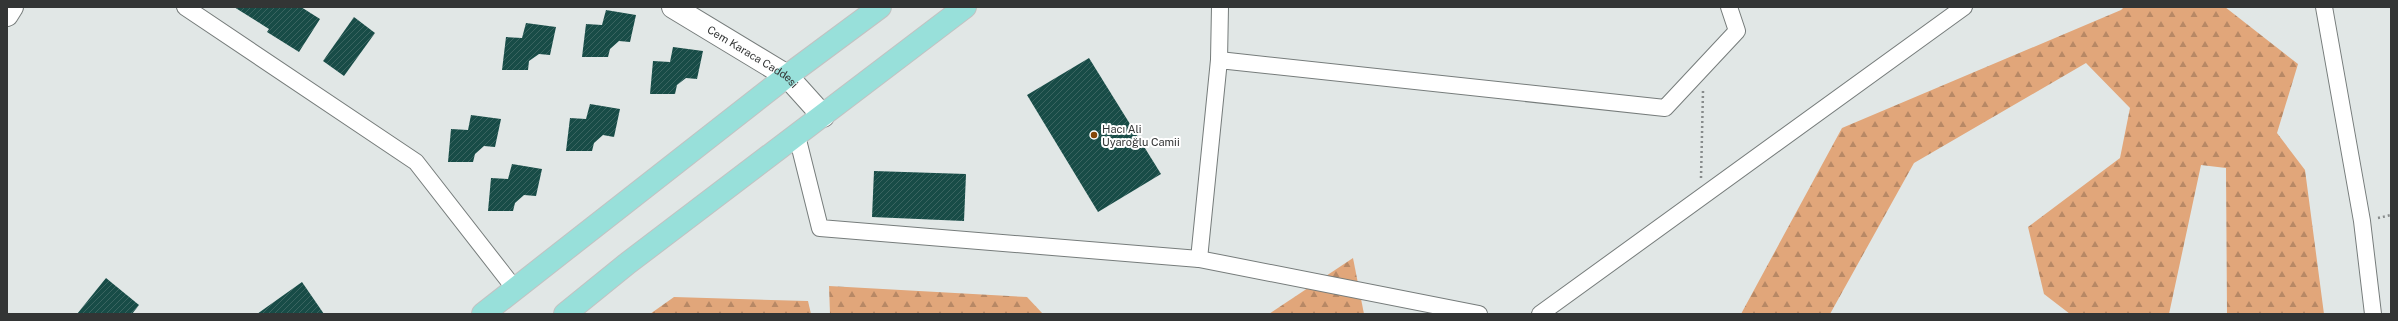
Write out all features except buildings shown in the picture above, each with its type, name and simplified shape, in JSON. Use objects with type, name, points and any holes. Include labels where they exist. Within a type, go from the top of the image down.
[{"type":"main road","points":[[483,314],[788,76],[880,7]]},
{"type":"main road","points":[[565,314],[628,263],[965,7]]},
{"type":"street","points":[[7,15],[12,7]]},
{"type":"street","points":[[185,7],[416,162],[515,289]]},
{"type":"street","name":"Cem Karaca Caddesi","points":[[673,7],[788,76],[823,116]]},
{"type":"street","points":[[1199,259],[1219,60],[1220,7]]},
{"type":"street","points":[[1219,60],[1665,108],[1737,31],[1729,7]]},
{"type":"street","points":[[1540,314],[1964,7]]},
{"type":"street","points":[[2324,7],[2362,221],[2373,314]]},
{"type":"street","points":[[797,136],[820,228],[1199,259],[1479,314]]},
{"type":"path","points":[[1700,198],[1704,66]]},
{"type":"green space","points":[[2124,7],[2225,7],[2298,64],[2277,133],[2305,170],[2324,314],[2227,314],[2226,168],[2201,165],[2169,314],[2070,314],[2044,294],[2028,227],[2120,158],[2130,108],[2086,63],[1914,163],[1830,314],[1741,314],[1842,128],[2121,10]]},
{"type":"green space","points":[[1353,258],[1364,314],[1269,314]]},
{"type":"green space","points":[[829,286],[1027,297],[1043,314],[830,314]]},
{"type":"green space","points":[[674,297],[808,301],[811,314],[650,314]]},
{"type":"place","name":"Hacı Ali Uyaroğlu Camii","points":[[1094,135]]}]
